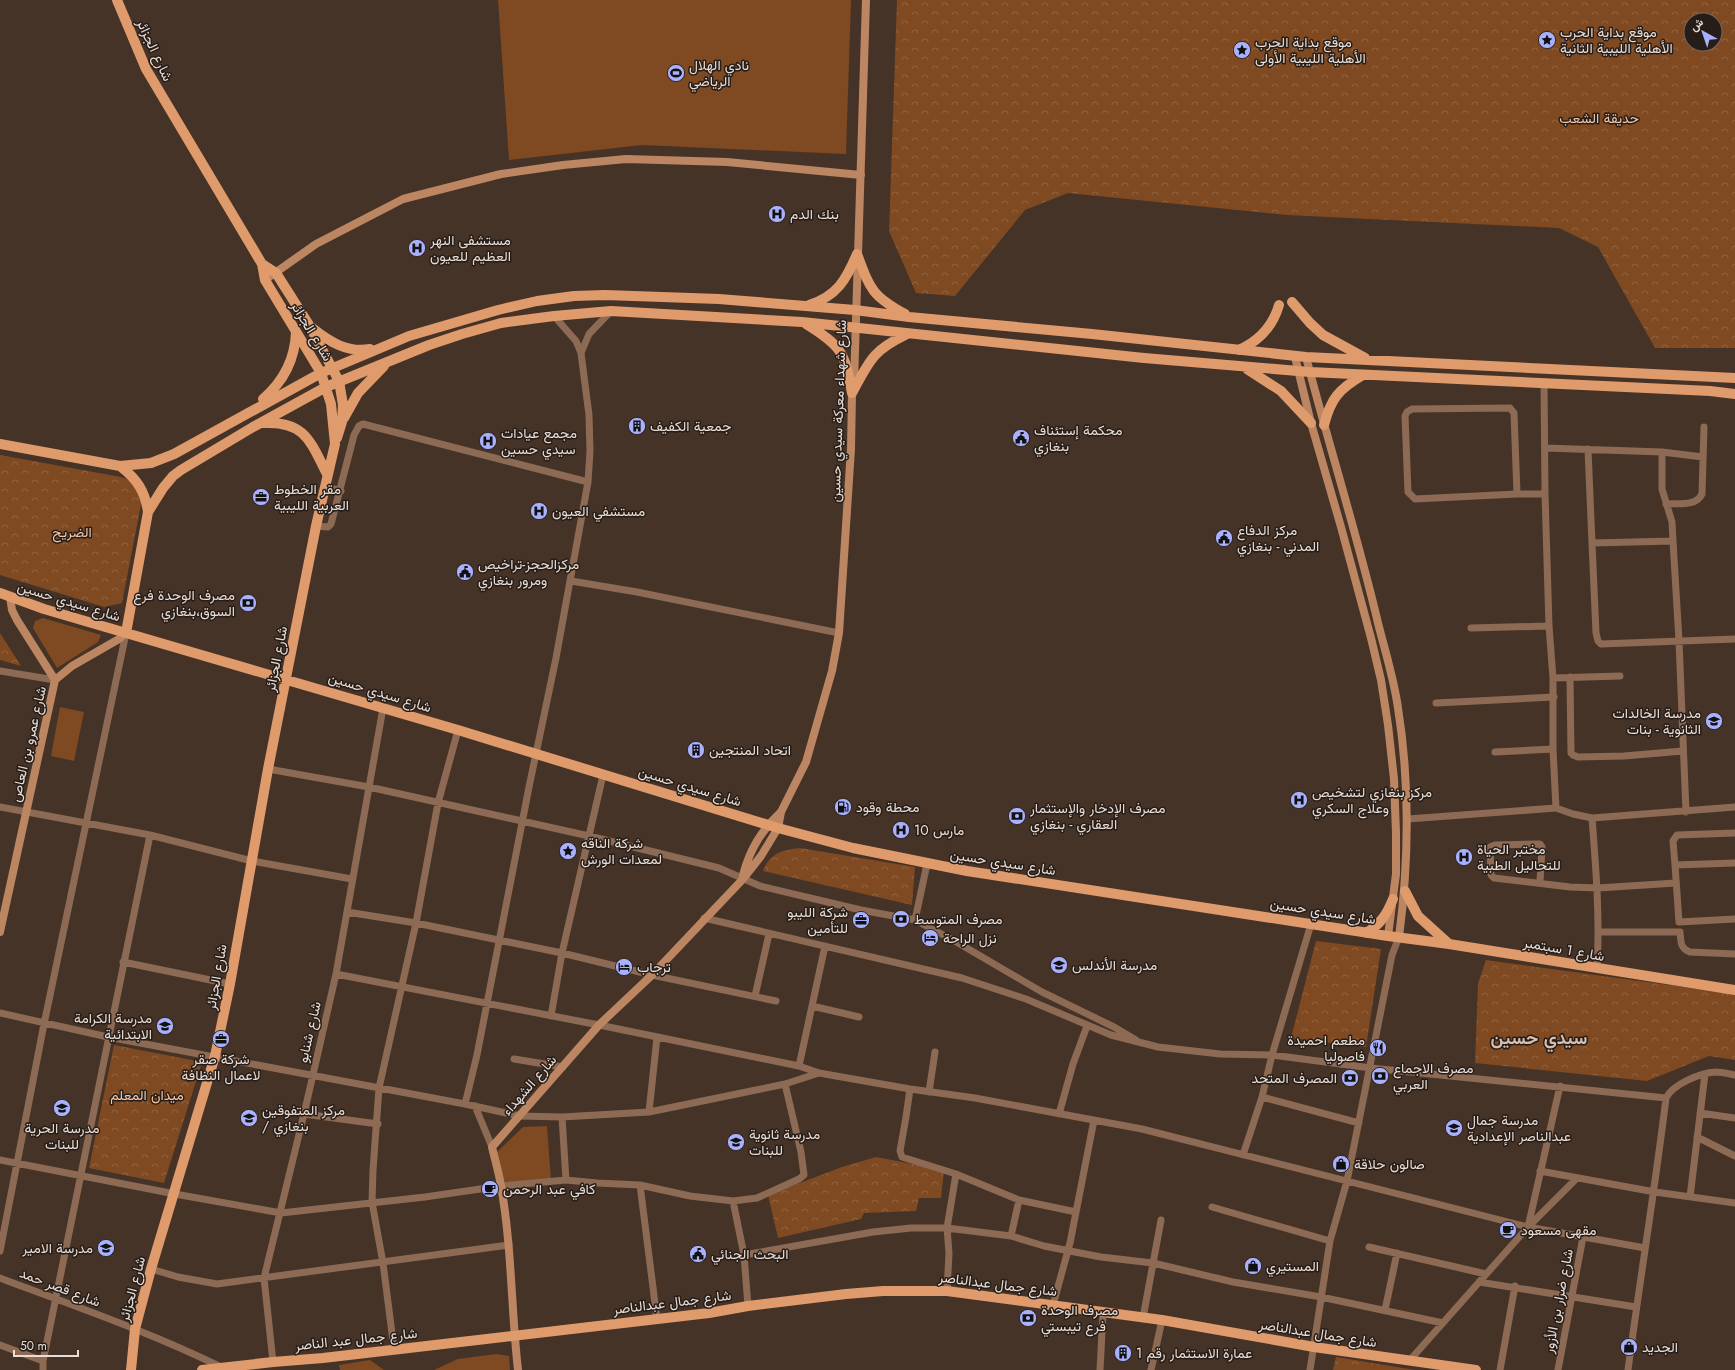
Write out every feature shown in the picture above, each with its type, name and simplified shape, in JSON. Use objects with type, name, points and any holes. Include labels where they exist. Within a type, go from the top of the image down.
[{"type":"main road","name":"شارع الجزائر","points":[[117,0],[146,69],[262,264],[265,280],[321,373],[331,404],[335,444],[316,526],[268,768],[230,984],[215,1056],[175,1194],[151,1269],[135,1329],[132,1368]]},
{"type":"main road","name":"شارع شهداء معركة سيدي حسين","points":[[778,828],[781,812],[806,762],[832,671],[839,633],[851,449],[852,393],[854,383],[855,310],[861,176],[866,0]]},
{"type":"main road","points":[[265,280],[316,244],[403,199],[501,174],[563,165],[626,159],[727,162],[861,176]]},
{"type":"main road","points":[[804,306],[820,301],[841,285],[849,274],[858,254]]},
{"type":"main road","points":[[858,254],[866,280],[876,294],[891,306],[910,317]]},
{"type":"main road","points":[[262,264],[276,273],[339,381],[343,405],[342,422]]},
{"type":"main road","points":[[1,443],[120,466],[151,463],[161,460],[321,373],[380,348],[444,325],[498,310],[537,301],[574,296],[605,295],[719,299],[855,310],[910,317],[1092,334],[1306,357],[1735,378]]},
{"type":"main road","points":[[1292,302],[1310,323],[1323,335],[1368,360]]},
{"type":"main road","points":[[1239,350],[1253,343],[1265,332],[1274,319],[1279,305]]},
{"type":"main road","points":[[148,512],[168,482],[181,470],[339,381],[462,334],[501,323],[554,316],[611,311],[802,322],[855,329],[1244,367],[1310,372],[1544,382],[1710,391],[1735,394]]},
{"type":"main road","points":[[802,322],[826,336],[842,354],[847,364],[852,393]]},
{"type":"main road","points":[[308,326],[336,345],[348,349],[362,350],[380,348]]},
{"type":"main road","points":[[248,412],[273,390],[282,378],[293,356],[296,332]]},
{"type":"main road","points":[[852,393],[862,373],[876,353],[888,344],[909,334]]},
{"type":"main road","points":[[1295,356],[1311,423],[1371,638],[1383,692],[1394,779],[1396,833],[1396,874],[1388,936]]},
{"type":"main road","points":[[1306,357],[1366,571],[1398,708],[1402,737],[1408,819],[1405,891],[1399,937]]},
{"type":"main road","points":[[335,444],[342,422],[358,392],[389,361]]},
{"type":"main road","points":[[1244,367],[1281,391],[1311,423]]},
{"type":"main road","points":[[1324,425],[1328,410],[1336,396],[1348,384],[1363,375]]},
{"type":"main road","points":[[262,423],[279,422],[296,428],[310,441],[327,474]]},
{"type":"main road","points":[[56,680],[72,666],[115,642],[126,633],[148,512],[146,498],[142,490],[132,475],[120,466]]},
{"type":"main road","name":"شارع سيدي حسين","points":[[0,593],[44,609],[458,730],[778,828],[853,848],[927,864],[1388,936]]},
{"type":"main road","name":"شارع عمرو بن العاص","points":[[0,932],[25,812],[56,680],[17,620],[12,610],[10,597]]},
{"type":"main road","name":"شارع شهداء معركة سيدي حسين","points":[[742,879],[748,857],[768,825],[781,812]]},
{"type":"main road","name":"شارع الشهداء","points":[[492,1147],[599,1025],[652,975],[742,879],[761,856],[778,828]]},
{"type":"main road","points":[[1405,891],[1418,916],[1449,944]]},
{"type":"main road","points":[[1366,933],[1378,924],[1388,911],[1393,899]]},
{"type":"main road","name":"شارع 1 سبتمبر","points":[[1388,936],[1449,944],[1735,990]]},
{"type":"main road","points":[[492,1147],[501,1186],[509,1245],[514,1336],[518,1370]]},
{"type":"main road","name":"شارع جمال عبدالناصر","points":[[514,1336],[709,1313],[748,1306],[883,1291],[947,1291],[1162,1320],[1314,1347],[1476,1370]]},
{"type":"main road","name":"شارع جمال عبد الناصر","points":[[202,1370],[514,1336]]},
{"type":"street","points":[[580,352],[589,334],[611,311]]},
{"type":"street","points":[[465,1104],[571,581],[588,482],[590,451],[589,415],[580,352],[576,341],[554,316]]},
{"type":"street","points":[[1544,382],[1545,494],[1549,626],[1554,697],[1553,749],[1556,808]]},
{"type":"street","points":[[1517,494],[1513,410],[1508,408],[1412,409],[1407,412],[1405,416],[1408,492],[1415,499],[1545,494]]},
{"type":"street","points":[[316,526],[328,527],[331,524],[341,491],[354,435],[359,426],[363,424],[588,482]]},
{"type":"street","points":[[1666,504],[1694,502],[1700,498],[1702,494],[1704,426]]},
{"type":"street","points":[[1545,448],[1662,452],[1703,458]]},
{"type":"street","points":[[1588,449],[1596,634],[1598,641],[1601,644],[1735,639]]},
{"type":"street","points":[[1662,452],[1662,489],[1672,522],[1679,641],[1686,812]]},
{"type":"street","points":[[325,486],[341,491]]},
{"type":"street","points":[[1592,543],[1673,541]]},
{"type":"street","points":[[571,581],[637,592],[839,633]]},
{"type":"street","points":[[1471,628],[1549,626]]},
{"type":"street","points":[[0,1251],[44,1024],[126,633]]},
{"type":"street","points":[[0,671],[56,680]]},
{"type":"street","points":[[1553,678],[1620,676]]},
{"type":"street","points":[[1570,677],[1571,753],[1573,755],[1624,756],[1683,751]]},
{"type":"street","points":[[1436,703],[1554,697]]},
{"type":"street","name":"شارع شنابو","points":[[273,1362],[264,1278],[281,1213],[336,974],[383,708]]},
{"type":"street","points":[[394,1349],[383,1263],[372,1202],[373,1170],[378,1124],[379,1088],[416,923],[438,803],[458,730]]},
{"type":"street","points":[[1495,752],[1553,749]]},
{"type":"street","points":[[268,768],[369,787],[589,836],[719,868],[760,886],[854,908],[915,920],[1042,992],[1114,1027],[1141,1043]]},
{"type":"street","points":[[551,1016],[562,953],[603,775]]},
{"type":"street","points":[[0,807],[150,835],[252,861],[352,878]]},
{"type":"street","points":[[1408,819],[1556,808],[1573,814],[1592,818],[1735,808]]},
{"type":"street","points":[[1592,818],[1598,888],[1599,932],[1597,969]]},
{"type":"street","points":[[1735,833],[1677,835],[1673,841],[1681,946],[1684,950],[1690,952],[1735,954]]},
{"type":"street","points":[[43,1370],[43,1361],[55,1299],[150,835]]},
{"type":"street","points":[[1540,882],[1542,847],[1540,844],[1495,845],[1490,847],[1491,874],[1493,878],[1540,882],[1570,887],[1598,888],[1676,883]]},
{"type":"street","points":[[1675,865],[1735,863]]},
{"type":"street","points":[[915,920],[927,864]]},
{"type":"street","points":[[347,912],[416,923],[562,953],[652,975],[776,1001]]},
{"type":"street","points":[[704,918],[962,978],[1026,1000],[1110,1035],[1141,1043],[1220,1054],[1272,1055],[1371,1068],[1560,1086],[1666,1098]]},
{"type":"street","points":[[1679,922],[1735,919]]},
{"type":"street","points":[[1243,1156],[1262,1096],[1272,1055],[1311,924]]},
{"type":"street","points":[[1599,932],[1680,932]]},
{"type":"street","points":[[755,996],[769,934]]},
{"type":"street","points":[[1388,936],[1392,955]]},
{"type":"street","points":[[1310,1370],[1330,1241],[1348,1181],[1392,955],[1399,937]]},
{"type":"street","points":[[799,1066],[825,946]]},
{"type":"street","points":[[123,962],[230,984]]},
{"type":"street","points":[[336,974],[599,1025],[799,1066],[819,1073],[910,1089],[975,1098],[1149,1130],[1243,1156],[1528,1227],[1645,1248]]},
{"type":"street","points":[[812,1006],[858,1017]]},
{"type":"street","points":[[0,1013],[108,1037],[215,1056],[520,1116],[562,1117],[649,1112],[786,1084],[819,1073]]},
{"type":"street","points":[[1059,1114],[1073,1064],[1087,1026]]},
{"type":"street","points":[[649,1112],[657,1037]]},
{"type":"street","points":[[929,1092],[935,1052]]},
{"type":"street","points":[[514,1059],[563,1067]]},
{"type":"street","points":[[1628,1370],[1636,1307],[1655,1192],[1666,1098],[1670,1091],[1677,1086],[1705,1074],[1717,1072],[1735,1075]]},
{"type":"street","points":[[1690,1197],[1705,1074]]},
{"type":"street","points":[[0,1160],[281,1213],[425,1197],[501,1186],[566,1180],[640,1186],[690,1196],[733,1201],[757,1198],[799,1179],[804,1175],[801,1152],[786,1084]]},
{"type":"street","points":[[1528,1227],[1560,1086]]},
{"type":"street","points":[[910,1089],[900,1151],[901,1155],[956,1174],[1019,1200],[1076,1212]]},
{"type":"street","points":[[1262,1096],[1359,1123]]},
{"type":"street","points":[[475,1106],[492,1147]]},
{"type":"street","points":[[1700,1113],[1735,1118]]},
{"type":"street","points":[[304,1114],[378,1124]]},
{"type":"street","points":[[562,1117],[566,1180]]},
{"type":"street","points":[[1053,1305],[1068,1251],[1094,1120]]},
{"type":"street","points":[[1697,1137],[1735,1156]]},
{"type":"street","points":[[1540,1170],[1655,1192],[1735,1204]]},
{"type":"street","points":[[947,1291],[949,1253],[947,1228],[956,1174]]},
{"type":"street","points":[[1410,1360],[1528,1227],[1577,1178]]},
{"type":"street","points":[[640,1186],[658,1318]]},
{"type":"street","points":[[1011,1236],[1019,1200]]},
{"type":"street","points":[[733,1201],[744,1255],[748,1306]]},
{"type":"street","points":[[1212,1207],[1330,1241]]},
{"type":"street","points":[[1143,1318],[1161,1220]]},
{"type":"street","points":[[744,1255],[874,1232],[911,1228],[947,1228],[1011,1236],[1044,1246],[1068,1251],[1101,1257],[1153,1263],[1233,1282],[1321,1297],[1443,1323]]},
{"type":"street","name":"شارع ضرار بن الأزور","points":[[1558,1370],[1583,1237]]},
{"type":"street","points":[[151,1269],[178,1277],[217,1284],[509,1245]]},
{"type":"street","points":[[1369,1247],[1486,1274]]},
{"type":"street","points":[[1385,1310],[1396,1253]]},
{"type":"street","name":"شارع قصر حمد","points":[[0,1278],[135,1329],[191,1352],[220,1367]]},
{"type":"street","points":[[1480,1282],[1515,1286],[1636,1307]]},
{"type":"street","points":[[1500,1370],[1515,1286]]},
{"type":"street","points":[[1100,1370],[1103,1313]]},
{"type":"street","points":[[1151,1370],[1162,1320]]},
{"type":"street","points":[[0,1344],[43,1361]]},
{"type":"green space","name":"نادي الهلال الرياضي","points":[[498,0],[851,0],[846,154],[642,145],[509,160]]},
{"type":"green space","name":"حديقة الشعب","points":[[897,0],[1735,0],[1735,348],[1655,348],[1598,247],[1559,228],[1287,215],[1068,193],[1025,210],[955,296],[916,293],[889,231]]},
{"type":"green space","name":"الضريح","points":[[0,455],[121,477],[132,481],[142,499],[122,603],[104,607],[0,575]]},
{"type":"green space","points":[[43,618],[101,635],[98,642],[57,668],[33,628],[35,621]]},
{"type":"green space","points":[[0,633],[21,666],[0,660]]},
{"type":"green space","points":[[60,707],[84,712],[74,761],[51,756]]},
{"type":"green space","points":[[800,848],[915,867],[912,905],[763,871],[773,856],[782,851]]},
{"type":"green space","points":[[1316,941],[1381,949],[1366,1047],[1291,1038]]},
{"type":"green space","points":[[1486,960],[1735,994],[1735,1060],[1709,1056],[1647,1081],[1475,1063],[1478,983]]},
{"type":"green space","name":"ميدان المعلم","points":[[114,1045],[202,1062],[164,1183],[89,1168]]},
{"type":"green space","points":[[547,1126],[551,1181],[498,1183],[497,1152],[523,1127]]},
{"type":"green space","points":[[876,1157],[944,1170],[941,1198],[919,1198],[916,1211],[864,1213],[861,1219],[778,1238],[768,1195],[842,1167]]},
{"type":"green space","points":[[496,1354],[509,1356],[510,1370],[434,1370],[458,1359]]},
{"type":"green space","points":[[1336,1357],[1415,1370],[1333,1370]]},
{"type":"green space","points":[[370,1360],[384,1370],[340,1370],[339,1365]]},
{"type":"place","name":"موقع بداية الحرب الأهلية الليبية الثانية","points":[[1547,40]]},
{"type":"place","name":"موقع بداية الحرب الأهلية الليبية الأولى","points":[[1242,50]]},
{"type":"place","name":"نادي الهلال الرياضي","points":[[676,73]]},
{"type":"place","name":"بنك الدم","points":[[777,214]]},
{"type":"place","name":"مستشفى النهر العظيم للعيون","points":[[417,248]]},
{"type":"place","name":"جمعية الكفيف","points":[[637,426]]},
{"type":"place","name":"محكمة إستئناف بنغازي","points":[[1021,438]]},
{"type":"place","name":"مجمع عيادات سيدي حسين","points":[[488,441]]},
{"type":"place","name":"مقر الخطوط العربية الليبية","points":[[261,497]]},
{"type":"place","name":"مستشفي العيون","points":[[539,511]]},
{"type":"place","name":"مركز الدفاع المدني - بنغازي","points":[[1224,538]]},
{"type":"place","name":"مركزالحجز-تراخيص ومرور بنغازي","points":[[465,572]]},
{"type":"place","name":"مصرف الوحدة فرع السوق،بنغازي","points":[[248,603]]},
{"type":"place","name":"مدرسة الخالدات الثانوية - بنات","points":[[1714,721]]},
{"type":"place","name":"اتحاد المنتجين","points":[[696,750]]},
{"type":"place","name":"مركز بنغازي لتشخيص وعلاج السكري","points":[[1299,800]]},
{"type":"place","name":"محطة وقود","points":[[843,807]]},
{"type":"place","name":"مصرف الإدخار والإستثمار العقاري - بنغازي","points":[[1017,816]]},
{"type":"place","name":"10 مارس","points":[[901,830]]},
{"type":"place","name":"شركة الناقه لمعدات الورش","points":[[568,851]]},
{"type":"place","name":"مختبر الحياة للتحاليل الطبية","points":[[1464,857]]},
{"type":"place","name":"مصرف المتوسط","points":[[901,919]]},
{"type":"place","name":"شركة الليبو للتأمين","points":[[861,920]]},
{"type":"place","name":"نزل الراحة","points":[[930,938]]},
{"type":"place","name":"مدرسة الأندلس","points":[[1059,965]]},
{"type":"place","name":"ترجاب","points":[[624,967]]},
{"type":"place","name":"مدرسة الكرامة الابتدائية","points":[[165,1026]]},
{"type":"place","name":"شركة صقر لاعمال النظافة","points":[[221,1039]]},
{"type":"place","name":"مطعم احميدة فاصوليا","points":[[1378,1048]]},
{"type":"place","name":"مصرف الاجماع العربي","points":[[1380,1076]]},
{"type":"place","name":"المصرف المتحد","points":[[1350,1078]]},
{"type":"place","name":"مدرسة الحرية للبنات","points":[[62,1108]]},
{"type":"place","name":"مركز المتفوقين / بنغازي","points":[[249,1118]]},
{"type":"place","name":"مدرسة جمال عبدالناصر الإعدادية","points":[[1454,1128]]},
{"type":"place","name":"مدرسة ثانوية للبنات","points":[[736,1142]]},
{"type":"place","name":"صالون حلاقة","points":[[1341,1164]]},
{"type":"place","name":"كافي عبد الرحمن","points":[[490,1189]]},
{"type":"place","name":"مقهى مسعود","points":[[1508,1230]]},
{"type":"place","name":"مدرسة الامير","points":[[106,1248]]},
{"type":"place","name":"البحث الجنائي","points":[[698,1254]]},
{"type":"place","name":"المستيري","points":[[1253,1266]]},
{"type":"place","name":"مصرف الوحدة فرع تيبستي","points":[[1028,1318]]},
{"type":"place","name":"الجديد","points":[[1629,1347]]},
{"type":"place","name":"عمارة الاستثمار رقم 1","points":[[1123,1353]]},
{"type":"district","name":"سيدي حسين","points":[[1539,1038]]}]
